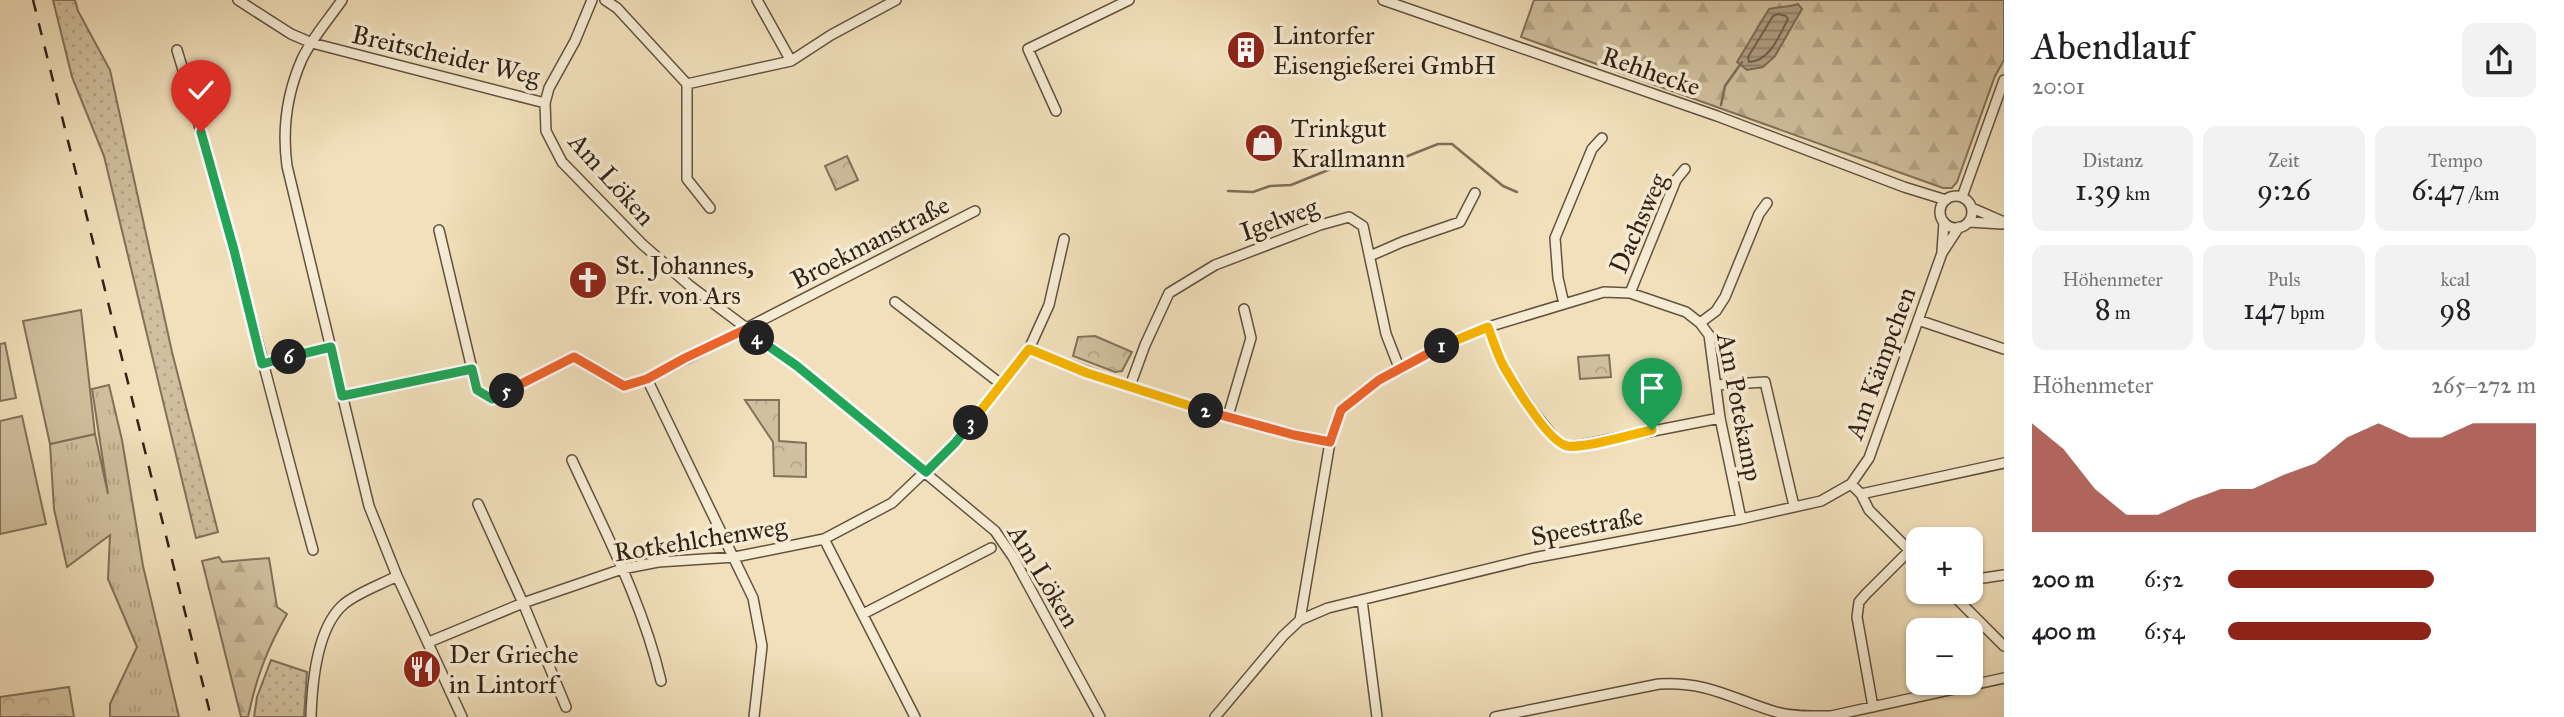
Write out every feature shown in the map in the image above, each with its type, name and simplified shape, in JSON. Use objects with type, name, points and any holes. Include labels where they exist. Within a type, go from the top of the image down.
[{"type":"street","name":"Breitscheider Weg","points":[[238,0],[291,34],[312,43],[545,103],[549,88],[575,41],[592,0]]},
{"type":"street","points":[[342,0],[302,58],[286,112],[284,147],[287,166],[369,506],[397,576],[462,717]]},
{"type":"street","points":[[605,0],[617,8],[687,83],[687,179],[710,208]]},
{"type":"street","points":[[757,0],[791,61]]},
{"type":"street","points":[[687,83],[791,61],[831,35],[896,0]]},
{"type":"street","points":[[1056,111],[1028,49],[1129,0]]},
{"type":"street","name":"Rehhecke","points":[[1383,0],[1717,116],[1944,203]]},
{"type":"street","points":[[177,50],[228,228],[313,550]]},
{"type":"street","points":[[1962,197],[2004,80]]},
{"type":"street","name":"Am Löken","points":[[545,103],[546,131],[552,147],[564,164],[642,244],[746,329],[797,366],[926,472],[1003,540],[1100,717]]},
{"type":"street","points":[[1564,304],[1558,278],[1555,238],[1592,149],[1602,138]]},
{"type":"street","name":"Dachsweg","points":[[1630,293],[1676,180],[1685,169]]},
{"type":"street","points":[[1370,257],[1402,242],[1460,222],[1475,193]]},
{"type":"street","points":[[1951,197],[1962,197],[1972,208],[2004,223],[1969,222],[1959,227],[1948,225],[1944,222],[1944,203],[1951,197]]},
{"type":"street","points":[[1700,323],[1716,310],[1726,297],[1759,214],[1768,203]]},
{"type":"street","points":[[1969,222],[1972,208]]},
{"type":"street","name":"Broekmanstraße","points":[[647,379],[975,211]]},
{"type":"street","name":"Igelweg","points":[[1130,386],[1169,293],[1215,265],[1320,225],[1349,218],[1363,226],[1386,334],[1400,370]]},
{"type":"street","name":"Am Kämpchen","points":[[1942,253],[1944,222]]},
{"type":"street","name":"Am Kämpchen","points":[[1851,484],[1869,458],[1942,253],[1959,227]]},
{"type":"street","points":[[439,230],[477,390],[492,399],[574,357],[624,386],[647,379],[753,598],[760,625],[761,663],[754,717]]},
{"type":"street","name":"Rotkehlchenweg","points":[[429,642],[523,603],[622,569],[658,562],[735,557],[824,539],[892,503],[955,443],[1029,349],[1049,305],[1063,239]]},
{"type":"street","name":"Am Potekamp","points":[[1300,620],[1330,442],[1341,410],[1379,380],[1451,341],[1604,292],[1630,293],[1686,312],[1700,323],[1709,335],[1720,418],[1741,519]]},
{"type":"street","points":[[895,302],[1002,384]]},
{"type":"street","points":[[1228,416],[1251,338],[1244,309]]},
{"type":"street","points":[[1918,320],[2004,349]]},
{"type":"street","points":[[1488,327],[1503,365],[1532,410],[1556,440],[1567,446],[1720,418]]},
{"type":"street","points":[[262,364],[331,347]]},
{"type":"street","points":[[1029,349],[1087,373],[1191,407],[1330,442]]},
{"type":"street","points":[[342,396],[472,369]]},
{"type":"street","points":[[1716,385],[1765,382],[1794,506]]},
{"type":"street","points":[[572,460],[622,569],[653,647],[661,681]]},
{"type":"street","points":[[1861,494],[2004,463]]},
{"type":"street","points":[[1851,484],[1861,494],[1869,510],[1906,546]]},
{"type":"street","name":"Speestraße","points":[[1214,717],[1283,636],[1300,620],[1328,608],[1532,558],[1741,519],[1821,500],[1851,484]]},
{"type":"street","points":[[478,504],[566,707]]},
{"type":"street","points":[[824,539],[915,717]]},
{"type":"street","points":[[863,614],[991,548]]},
{"type":"street","points":[[1873,707],[1857,617],[1859,602],[1906,554]]},
{"type":"street","points":[[1983,578],[2004,575]]},
{"type":"street","points":[[311,717],[316,662],[331,622],[342,606],[361,593],[397,576]]},
{"type":"street","points":[[1362,600],[1377,717]]},
{"type":"street","points":[[1963,604],[2004,646]]},
{"type":"street","points":[[1497,717],[1659,684],[1678,683],[1700,685],[1724,692],[1778,713],[1803,717],[1831,716],[2004,678]]},
{"type":"green space","points":[[53,0],[75,0],[78,11],[110,70],[172,352],[218,532],[196,538],[104,156],[72,77]]},
{"type":"green space","points":[[1534,0],[2004,0],[2004,60],[1995,76],[1957,182],[1952,188],[1943,188],[1521,37]]},
{"type":"green space","points":[[847,156],[858,180],[836,190],[825,166]]},
{"type":"green space","points":[[81,310],[95,434],[50,444],[23,321]]},
{"type":"green space","points":[[1095,336],[1132,352],[1122,371],[1115,372],[1073,356],[1078,337]]},
{"type":"green space","points":[[5,343],[16,398],[0,401],[0,344]]},
{"type":"green space","points":[[1609,355],[1611,377],[1580,379],[1578,357]]},
{"type":"green space","points":[[109,385],[122,440],[143,566],[179,717],[110,717],[110,704],[137,647],[108,579],[110,535],[67,567],[54,509],[50,444],[95,434],[108,494],[92,389]]},
{"type":"green space","points":[[745,400],[779,400],[779,441],[806,443],[806,477],[774,476],[773,442]]},
{"type":"green space","points":[[22,416],[46,524],[0,534],[0,421]]},
{"type":"green space","points":[[219,557],[222,562],[269,558],[277,607],[287,614],[263,664],[248,717],[241,717],[202,561]]},
{"type":"green space","points":[[271,660],[307,672],[304,717],[254,717],[257,697]]},
{"type":"green space","points":[[69,687],[74,717],[0,717],[0,697]]},
{"type":"water","points":[[1798,4],[1802,9],[1775,56],[1763,67],[1747,70],[1737,62],[1769,9]]},
{"type":"waterway","points":[[1721,105],[1725,86],[1742,62]]},
{"type":"waterway","points":[[1228,191],[1253,192],[1270,186],[1291,185],[1353,160],[1385,165],[1438,144],[1452,144],[1503,186],[1517,192]]},
{"type":"railway","points":[[33,0],[211,717]]},
{"type":"place","name":"Lintorfer Eisengießerei GmbH","points":[[1246,50]]},
{"type":"place","name":"Trinkgut Krallmann","points":[[1264,143]]},
{"type":"place","name":"St. Johannes, Pfr. von Ars","points":[[588,280]]},
{"type":"place","name":"Der Grieche in Lintorf","points":[[422,669]]},
{"type":"route","points":[[201,132],[262,364],[331,347],[342,396],[472,369],[477,390],[492,399],[574,357],[624,386],[647,379],[746,329],[797,366],[926,472],[955,443],[1029,349],[1087,373],[1191,407],[1330,442],[1341,410],[1379,380],[1451,341],[1488,327],[1503,365],[1532,410],[1556,440],[1567,446],[1581,445],[1652,430]]}]
